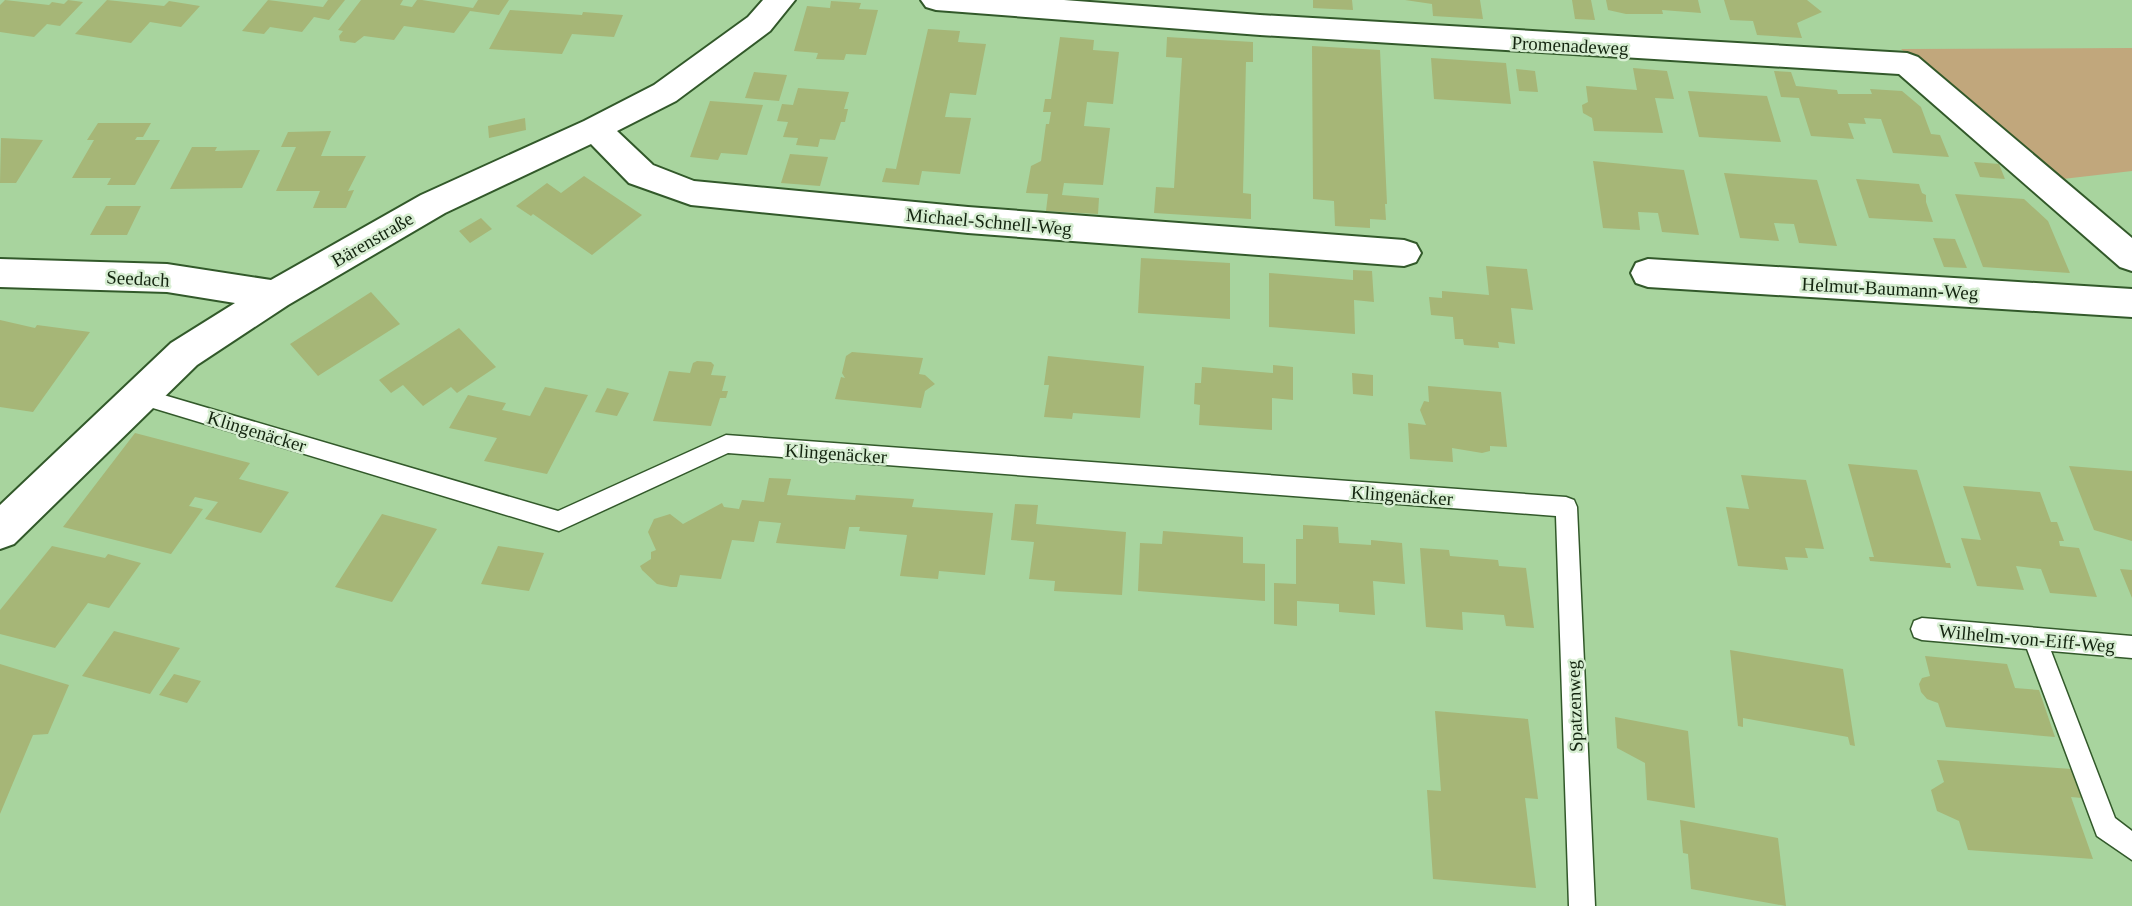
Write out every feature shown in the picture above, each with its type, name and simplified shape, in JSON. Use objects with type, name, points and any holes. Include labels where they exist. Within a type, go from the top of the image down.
[{"type":"street","name":"Bärenstraße","points":[[0,531],[184,354],[275,295],[433,204],[596,129],[665,93],[759,24],[780,0]]},
{"type":"street","name":"Promenadeweg","points":[[936,0],[1206,22],[1907,64],[2132,258]]},
{"type":"street","name":"Michael-Schnell-Weg","points":[[596,129],[641,174],[691,193],[968,220],[1404,253]]},
{"type":"street","name":"Seedach","points":[[0,273],[167,278],[275,295]]},
{"type":"street","name":"Helmut-Baumann-Weg","points":[[1648,274],[2132,303]]},
{"type":"lane","name":"Klingenäcker","points":[[140,396],[559,521],[726,444],[1566,507]]},
{"type":"lane","name":"Spatzenweg","points":[[1566,507],[1582,906]]},
{"type":"lane","name":"Wilhelm-von-Eiff-Weg","points":[[1922,629],[2036,641],[2132,647]]},
{"type":"lane","points":[[2036,641],[2106,827],[2132,847]]},
{"type":"shaded area","points":[[2132,48],[2132,171],[2054,180],[1901,49]]},
{"type":"building","points":[[5,0],[49,5],[52,2],[64,4],[68,0],[83,2],[60,26],[47,24],[34,37],[0,32],[0,5]]},
{"type":"building","points":[[107,0],[164,6],[169,1],[200,6],[181,27],[150,22],[131,43],[75,34]]},
{"type":"building","points":[[268,0],[323,7],[328,0],[345,0],[329,20],[314,17],[302,32],[270,27],[264,34],[242,31]]},
{"type":"building","points":[[361,0],[403,0],[400,5],[412,7],[417,0],[422,0],[473,8],[478,0],[509,0],[499,15],[470,11],[454,33],[404,26],[394,40],[364,36],[355,43],[340,41],[339,36],[343,31],[338,30]]},
{"type":"building","points":[[1313,0],[1352,0],[1353,10],[1313,8]]},
{"type":"building","points":[[1405,0],[1480,0],[1483,19],[1433,16],[1432,4]]},
{"type":"building","points":[[1572,0],[1591,0],[1595,20],[1575,19]]},
{"type":"building","points":[[1606,0],[1698,0],[1701,13],[1662,10],[1663,14],[1626,14],[1608,10]]},
{"type":"building","points":[[1724,0],[1807,0],[1822,12],[1797,23],[1802,38],[1757,35],[1753,21],[1730,20]]},
{"type":"building","points":[[831,1],[861,3],[859,9],[878,10],[866,55],[846,54],[844,60],[816,59],[818,53],[794,51],[807,6],[830,8]]},
{"type":"building","points":[[510,10],[623,15],[614,37],[572,34],[562,54],[489,49]]},
{"type":"building","points":[[928,29],[960,31],[958,42],[986,44],[976,95],[950,93],[945,117],[971,118],[960,174],[922,171],[919,185],[882,182],[886,168],[896,169]]},
{"type":"building","points":[[1060,37],[1094,40],[1093,50],[1119,52],[1113,104],[1087,102],[1084,126],[1110,128],[1103,185],[1064,183],[1062,195],[1099,198],[1098,214],[1046,211],[1048,194],[1026,193],[1031,166],[1041,161],[1046,124],[1049,124],[1051,112],[1043,112],[1045,99],[1051,99]]},
{"type":"building","points":[[1167,37],[1253,42],[1253,62],[1246,62],[1243,193],[1251,194],[1251,219],[1154,213],[1156,187],[1174,188],[1182,58],[1166,57]]},
{"type":"building","points":[[1312,46],[1380,50],[1387,204],[1386,220],[1370,219],[1370,228],[1335,226],[1334,201],[1313,199]]},
{"type":"building","points":[[1431,58],[1506,63],[1511,104],[1434,99]]},
{"type":"building","points":[[1633,68],[1667,71],[1674,99],[1655,98],[1663,133],[1594,131],[1592,118],[1583,113],[1582,105],[1588,102],[1586,86],[1637,90]]},
{"type":"building","points":[[1516,69],[1535,71],[1538,92],[1519,91]]},
{"type":"building","points":[[1774,71],[1791,72],[1796,86],[1837,90],[1838,94],[1872,94],[1870,89],[1902,91],[1921,107],[1931,134],[1940,135],[1949,157],[1893,153],[1881,119],[1864,118],[1866,124],[1848,123],[1854,139],[1811,136],[1799,98],[1781,97]]},
{"type":"building","points":[[754,72],[787,75],[779,101],[745,98]]},
{"type":"building","points":[[798,88],[849,92],[844,109],[848,109],[845,122],[841,122],[835,140],[820,139],[818,147],[796,145],[798,138],[783,137],[788,122],[777,121],[782,104],[793,105]]},
{"type":"building","points":[[1688,91],[1767,96],[1781,142],[1699,137]]},
{"type":"building","points":[[710,101],[763,105],[747,155],[721,153],[718,160],[690,157]]},
{"type":"building","points":[[525,118],[526,130],[489,138],[488,126]]},
{"type":"building","points":[[98,123],[151,123],[143,137],[137,137],[135,140],[160,140],[135,185],[107,185],[111,178],[72,178],[94,140],[87,140]]},
{"type":"building","points":[[331,131],[321,156],[366,156],[348,191],[354,190],[346,208],[313,208],[320,191],[276,191],[296,147],[281,147],[288,132]]},
{"type":"building","points":[[1,138],[43,140],[16,183],[0,183]]},
{"type":"building","points":[[192,147],[217,147],[215,151],[260,150],[242,188],[170,189]]},
{"type":"building","points":[[790,154],[828,157],[820,186],[781,183]]},
{"type":"building","points":[[1593,161],[1684,170],[1699,235],[1662,232],[1658,213],[1638,212],[1640,230],[1603,228]]},
{"type":"building","points":[[1974,162],[1999,164],[2005,179],[1980,177]]},
{"type":"building","points":[[1724,173],[1817,180],[1837,246],[1799,243],[1794,224],[1774,223],[1779,241],[1740,238]]},
{"type":"building","points":[[584,176],[642,215],[592,255],[533,214],[531,216],[516,206],[547,183],[561,193]]},
{"type":"building","points":[[1856,179],[1919,184],[1922,193],[1926,195],[1933,222],[1869,218]]},
{"type":"building","points":[[1955,194],[2024,199],[2048,221],[2070,273],[1983,267]]},
{"type":"building","points":[[106,206],[141,206],[127,235],[90,235]]},
{"type":"building","points":[[481,218],[492,229],[470,243],[459,231]]},
{"type":"building","points":[[1933,238],[1955,239],[1967,268],[1944,267]]},
{"type":"building","points":[[1141,258],[1230,263],[1230,319],[1138,313]]},
{"type":"building","points":[[1486,266],[1527,269],[1533,310],[1511,308],[1515,344],[1498,342],[1499,348],[1464,345],[1463,339],[1455,339],[1453,317],[1431,315],[1429,297],[1442,298],[1442,291],[1489,295]]},
{"type":"building","points":[[1353,270],[1372,271],[1374,302],[1354,300],[1355,334],[1269,327],[1269,273],[1353,280]]},
{"type":"building","points":[[371,292],[400,324],[318,376],[290,344]]},
{"type":"building","points":[[0,320],[35,328],[37,325],[90,332],[33,412],[0,407]]},
{"type":"building","points":[[459,328],[496,367],[457,393],[451,387],[423,406],[403,385],[391,393],[379,380]]},
{"type":"building","points":[[852,352],[923,358],[919,374],[925,375],[935,384],[925,391],[921,408],[835,399],[841,377],[845,378],[842,373],[846,356]]},
{"type":"building","points":[[1048,356],[1144,366],[1140,418],[1073,413],[1072,419],[1044,417],[1049,385],[1044,385]]},
{"type":"building","points":[[711,362],[714,365],[711,375],[726,376],[722,391],[728,391],[726,398],[720,398],[711,426],[653,421],[669,371],[690,373],[693,363]]},
{"type":"building","points":[[1273,365],[1293,367],[1293,400],[1272,398],[1272,430],[1199,425],[1200,405],[1194,404],[1195,383],[1201,383],[1202,367],[1273,373]]},
{"type":"building","points":[[1352,373],[1373,375],[1373,396],[1353,394]]},
{"type":"building","points":[[1428,386],[1501,392],[1507,447],[1490,446],[1490,451],[1482,453],[1452,448],[1453,462],[1410,459],[1408,423],[1426,425],[1420,410],[1424,401],[1429,402]]},
{"type":"building","points":[[545,387],[588,395],[547,474],[484,461],[497,438],[449,428],[468,395],[506,403],[502,410],[530,416]]},
{"type":"building","points":[[607,388],[629,393],[617,416],[595,412]]},
{"type":"building","points":[[135,433],[250,463],[239,479],[289,492],[261,533],[205,519],[218,502],[195,497],[189,506],[203,509],[171,554],[63,527]]},
{"type":"building","points":[[1848,464],[1917,470],[1946,563],[1950,563],[1951,568],[1870,561],[1869,557],[1874,557]]},
{"type":"building","points":[[2069,466],[2132,471],[2132,541],[2094,530]]},
{"type":"building","points":[[1741,475],[1806,480],[1824,549],[1805,548],[1808,558],[1785,557],[1788,570],[1738,566],[1726,507],[1749,509]]},
{"type":"building","points":[[769,478],[791,479],[787,495],[855,500],[856,495],[914,499],[912,507],[993,513],[985,575],[939,571],[938,579],[900,576],[907,535],[859,531],[860,527],[849,527],[845,549],[776,543],[781,523],[759,521],[754,542],[732,540],[721,579],[680,575],[677,587],[671,587],[657,584],[642,570],[640,566],[651,559],[651,552],[656,550],[648,532],[654,519],[670,514],[683,524],[722,503],[724,507],[739,509],[742,500],[764,502]]},
{"type":"building","points":[[1963,486],[2040,492],[2051,522],[2057,522],[2064,541],[2059,541],[2060,546],[2079,548],[2097,597],[2050,593],[2041,569],[2016,566],[2024,590],[1977,586],[1961,538],[1981,540]]},
{"type":"building","points":[[1015,504],[1038,505],[1036,524],[1126,532],[1122,595],[1054,591],[1055,581],[1029,579],[1034,542],[1011,540]]},
{"type":"building","points":[[382,514],[437,529],[392,602],[335,587]]},
{"type":"building","points":[[1303,525],[1338,527],[1339,543],[1371,545],[1371,540],[1402,543],[1405,584],[1373,581],[1375,615],[1339,612],[1339,604],[1297,601],[1297,626],[1274,624],[1274,583],[1296,584],[1296,539],[1303,539]]},
{"type":"building","points":[[1163,531],[1243,537],[1243,563],[1265,564],[1265,601],[1138,591],[1140,543],[1162,544]]},
{"type":"building","points":[[52,546],[105,558],[108,554],[141,563],[109,608],[88,603],[55,648],[0,634],[0,610]]},
{"type":"building","points":[[498,546],[544,553],[529,591],[481,584]]},
{"type":"building","points":[[1420,548],[1449,550],[1450,556],[1498,560],[1499,566],[1526,568],[1534,628],[1506,626],[1504,615],[1462,612],[1463,630],[1426,627]]},
{"type":"building","points":[[2120,569],[2132,570],[2132,598]]},
{"type":"building","points":[[114,631],[180,648],[150,694],[82,676]]},
{"type":"building","points":[[1730,650],[1843,669],[1855,746],[1850,745],[1848,737],[1743,718],[1743,727],[1738,726]]},
{"type":"building","points":[[1925,656],[2007,664],[2015,688],[2039,690],[2055,737],[1946,727],[1938,703],[1927,699],[1921,692],[1919,684],[1922,678],[1930,676]]},
{"type":"building","points":[[0,664],[69,685],[48,734],[33,735],[0,814]]},
{"type":"building","points":[[174,674],[201,681],[187,703],[159,695]]},
{"type":"building","points":[[1435,711],[1528,719],[1538,799],[1525,798],[1536,888],[1433,879],[1427,790],[1441,791]]},
{"type":"building","points":[[1615,717],[1688,731],[1695,808],[1647,800],[1645,763],[1617,748]]},
{"type":"building","points":[[1937,760],[2072,769],[2082,798],[2071,797],[2093,859],[1968,850],[1959,821],[1937,811],[1931,790],[1944,782]]},
{"type":"building","points":[[1680,820],[1778,838],[1786,906],[1691,889],[1688,854],[1683,853]]}]
